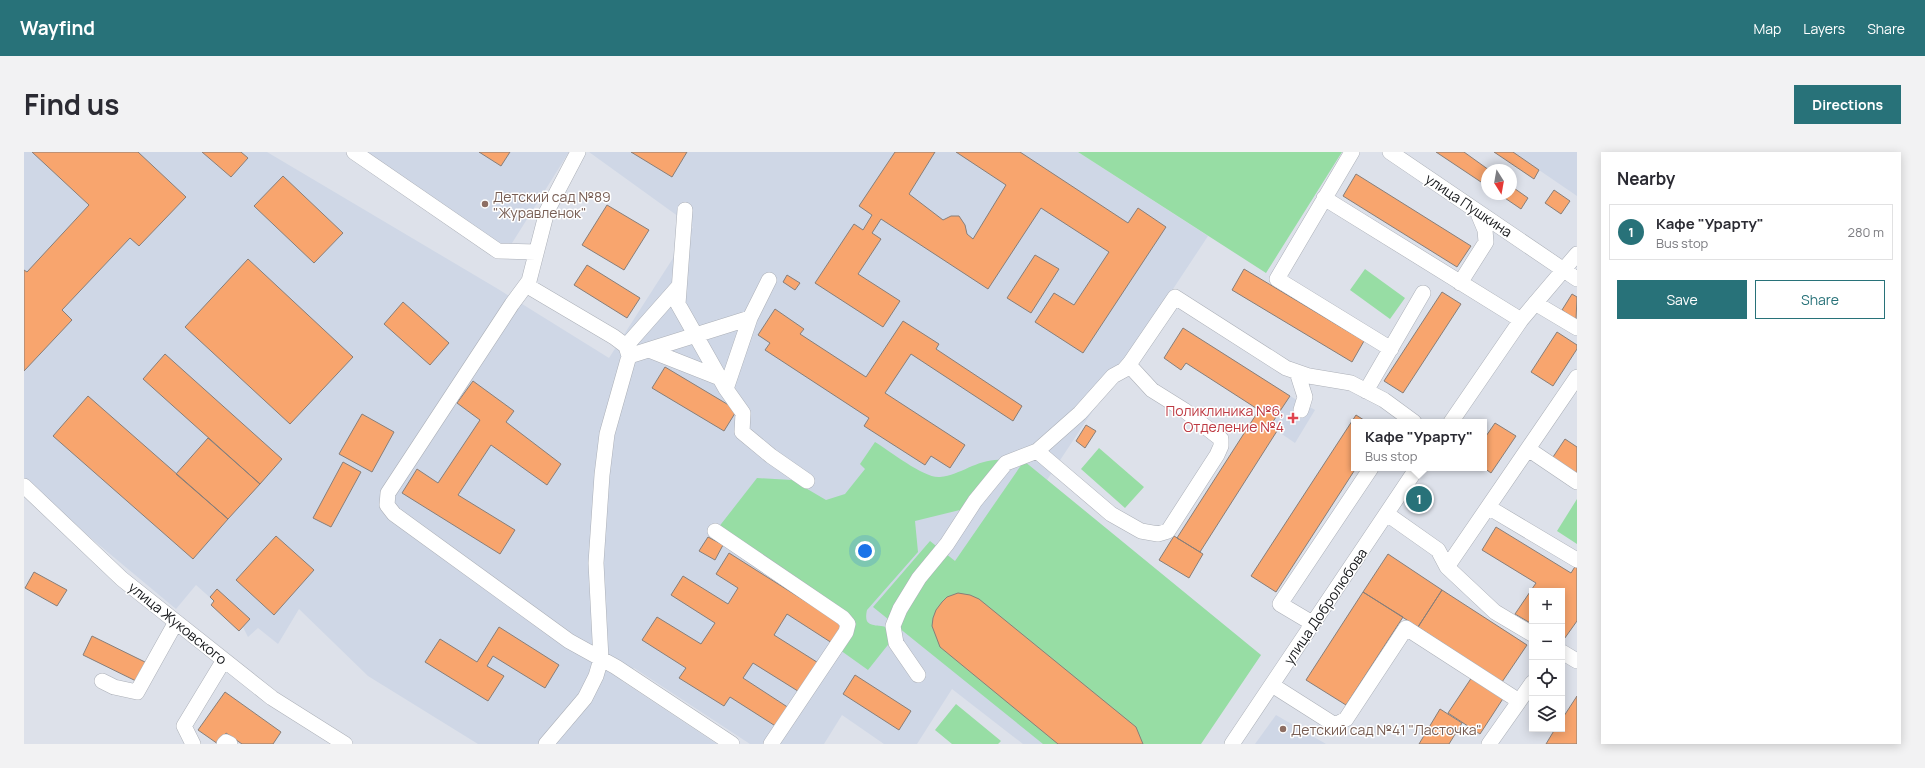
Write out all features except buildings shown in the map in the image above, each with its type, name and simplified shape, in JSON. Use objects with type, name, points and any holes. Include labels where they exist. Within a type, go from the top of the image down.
[{"type":"street","points":[[354,152],[498,250],[536,252]]},
{"type":"street","points":[[578,152],[547,211],[529,281],[512,304],[388,493],[386,505],[394,514],[569,641],[601,659],[732,744]]},
{"type":"street","points":[[1352,152],[1277,279],[1391,349]]},
{"type":"street","name":"улица Пушкина","points":[[1390,152],[1564,270]]},
{"type":"street","points":[[1324,198],[1521,320]]},
{"type":"street","points":[[685,210],[678,304],[723,383],[744,412],[742,432],[771,456],[807,481]]},
{"type":"street","points":[[1460,283],[1486,242],[1485,230],[1477,211]]},
{"type":"street","points":[[1453,419],[1521,320],[1577,254]]},
{"type":"street","points":[[1564,270],[1577,278]]},
{"type":"street","points":[[723,383],[750,318],[769,280]]},
{"type":"street","points":[[526,285],[614,337],[628,351],[649,350],[750,318]]},
{"type":"street","points":[[546,744],[584,698],[596,676],[601,659],[596,563],[602,475],[608,434],[628,351],[680,286]]},
{"type":"street","points":[[1366,391],[1423,294]]},
{"type":"street","points":[[918,675],[896,643],[893,626],[900,609],[918,578],[946,544],[975,501],[1006,463],[1038,451],[1080,413],[1113,376],[1124,370],[1129,365],[1176,296],[1271,358],[1297,372],[1309,376],[1351,383],[1384,400],[1406,419]]},
{"type":"street","points":[[1535,303],[1577,328]]},
{"type":"street","points":[[649,350],[723,383]]},
{"type":"street","points":[[1038,451],[1112,514],[1123,521],[1141,531],[1158,534],[1168,531],[1217,455],[1221,446],[1221,438],[1184,410],[1152,390],[1129,365]]},
{"type":"street","points":[[1297,372],[1305,397],[1301,410]]},
{"type":"street","points":[[1447,567],[1577,377]]},
{"type":"street","points":[[1528,450],[1577,482]]},
{"type":"street","points":[[1312,623],[1280,604],[1369,471]]},
{"type":"street","name":"улица Добролюбова","points":[[1232,744],[1415,471]]},
{"type":"street","name":"улица Жуковского","points":[[24,486],[122,579],[272,698],[345,744]]},
{"type":"street","points":[[1488,507],[1577,560]]},
{"type":"street","points":[[1387,514],[1438,550],[1447,567],[1495,612],[1529,632]]},
{"type":"street","points":[[715,531],[843,618],[848,624],[846,632],[771,744]]},
{"type":"street","points":[[102,681],[114,687],[137,692],[176,622]]},
{"type":"street","points":[[1272,685],[1335,725],[1346,719],[1406,628],[1519,701]]},
{"type":"street","points":[[1565,654],[1577,661]]},
{"type":"street","points":[[194,744],[184,726],[224,660]]},
{"type":"street","points":[[1489,744],[1529,687]]},
{"type":"street","points":[[224,744],[226,742],[230,744]]},
{"type":"shaded area","points":[[24,152],[267,152],[498,289],[609,358],[693,227],[589,152],[1078,152],[1208,236],[1047,480],[1261,655],[1199,744],[1023,744],[952,689],[917,744],[884,744],[842,715],[824,744],[750,744],[634,668],[622,681],[717,744],[478,744],[368,676],[299,609],[278,644],[258,628],[248,637],[243,627],[196,585],[176,609],[92,539],[24,478]]},
{"type":"shaded area","name":"Детский сад №89 \"Журавленок\"","points":[[363,152],[569,152],[507,251]]},
{"type":"shaded area","points":[[1513,152],[1577,152],[1577,196],[1539,170]]},
{"type":"shaded area","name":"Поликлиника №6, Отделение №4","points":[[1290,396],[1315,410],[1295,443],[1270,426]]},
{"type":"shaded area","name":"Детский сад №41 \"Ласточка\"","points":[[1276,715],[1326,744],[1255,744]]},
{"type":"green space","points":[[1078,152],[1342,152],[1266,273]]},
{"type":"green space","points":[[1365,269],[1405,298],[1390,319],[1350,290]]},
{"type":"green space","points":[[875,442],[926,474],[940,477],[948,476],[978,464],[994,460],[1003,460],[968,508],[915,521],[918,552],[867,610],[866,616],[868,622],[874,625],[887,627],[891,641],[868,670],[840,650],[848,638],[718,528],[757,478],[792,480],[826,500],[845,494],[865,469],[860,464]]},
{"type":"green space","points":[[1099,448],[1144,487],[1125,508],[1081,469]]},
{"type":"green space","points":[[1024,461],[1261,655],[1201,744],[1043,744],[873,607],[930,541],[955,561]]},
{"type":"green space","points":[[1577,499],[1577,544],[1557,531]]},
{"type":"green space","points":[[956,704],[1001,741],[998,744],[952,744],[935,730]]},
{"type":"place","name":"Детский сад №89 \"Журавленок\"","points":[[485,204]]},
{"type":"place","name":"Поликлиника №6, Отделение №4","points":[[1293,418]]},
{"type":"place","name":"Кафе \"Урарту\"","points":[[1419,499]]},
{"type":"place","name":"Детский сад №41 \"Ласточка\"","points":[[1283,729]]}]
